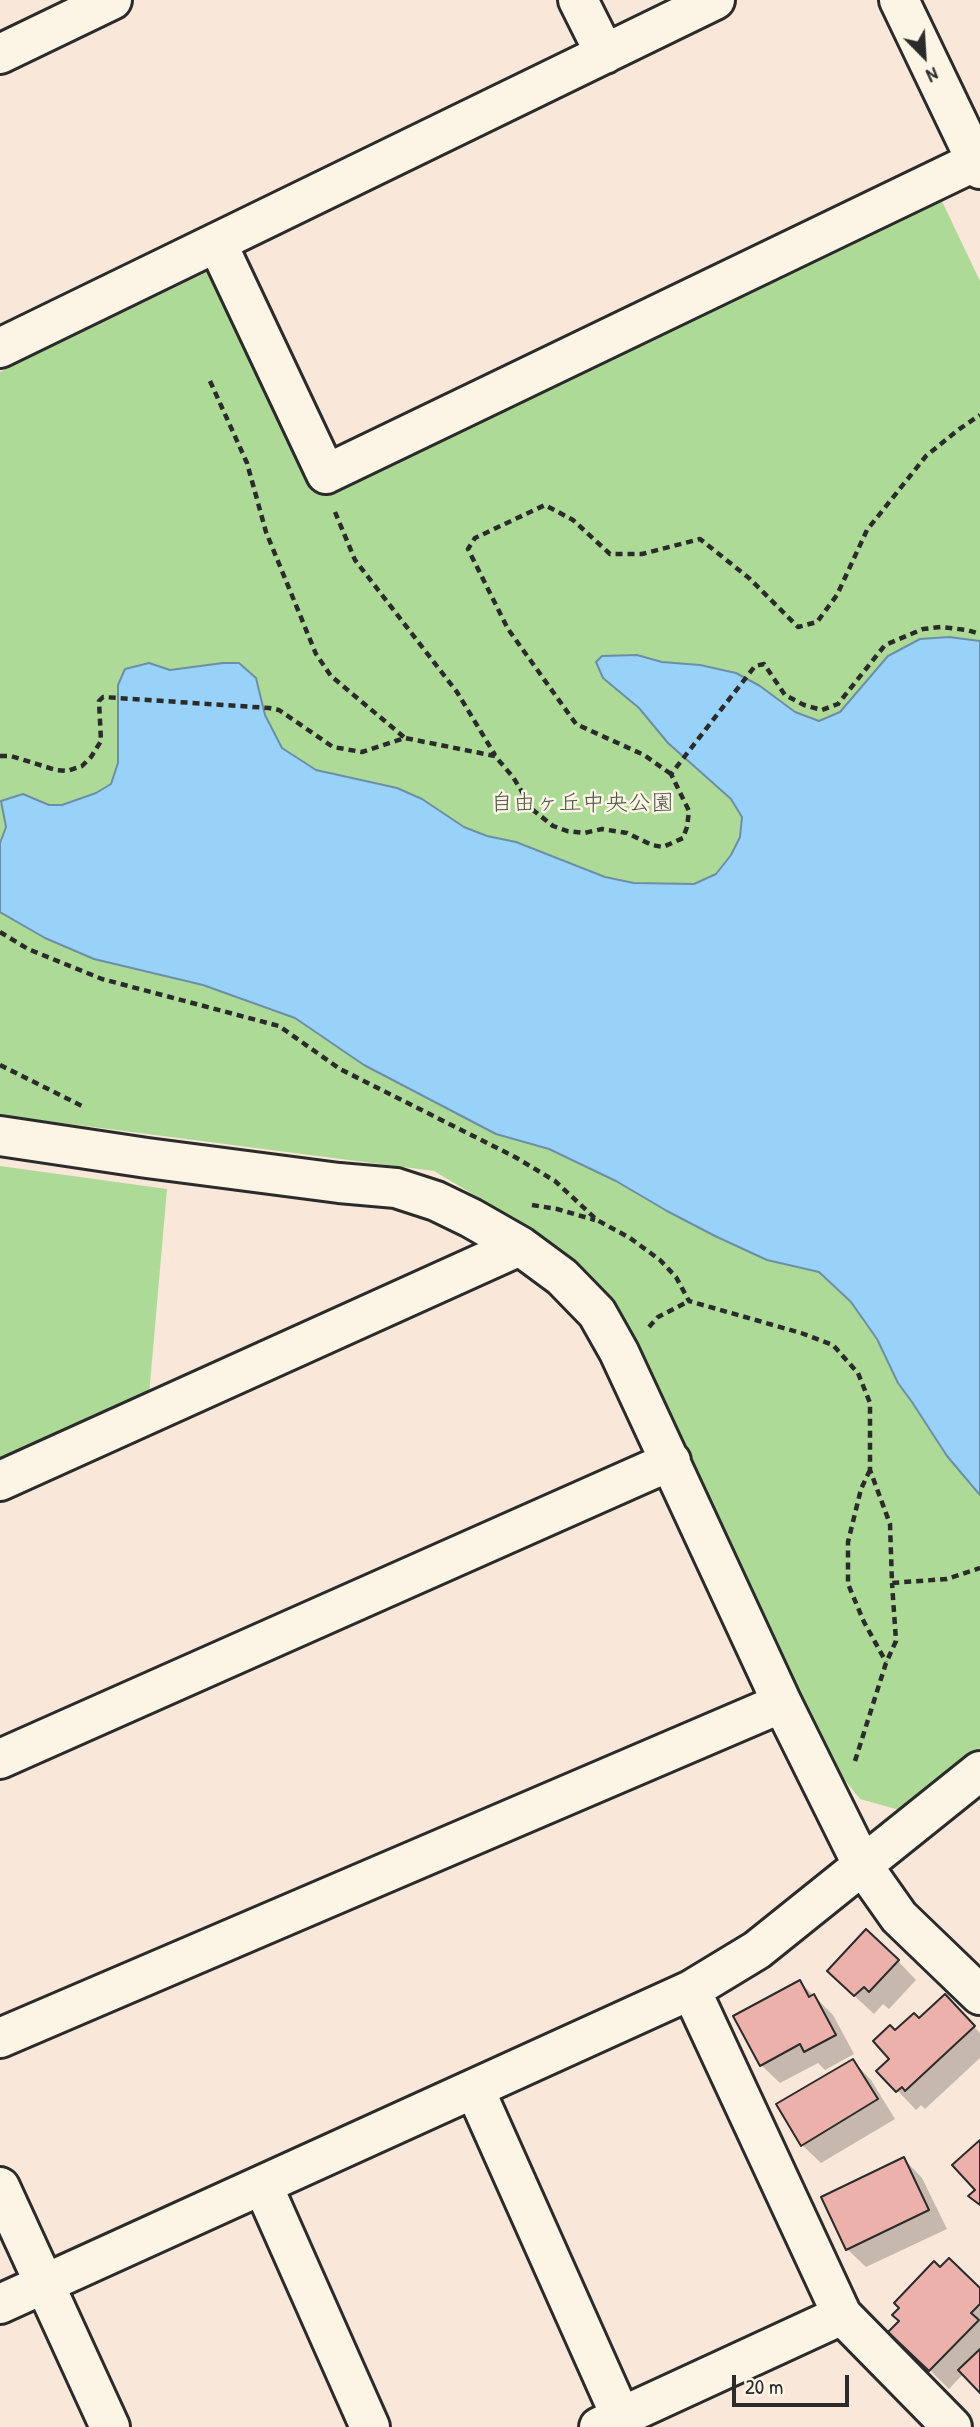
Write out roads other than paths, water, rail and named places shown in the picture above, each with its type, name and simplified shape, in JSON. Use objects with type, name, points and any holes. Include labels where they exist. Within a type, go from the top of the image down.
[{"type":"street","points":[[0,54],[112,0]]},
{"type":"street","points":[[578,0],[605,54]]},
{"type":"street","points":[[0,348],[715,0]]},
{"type":"street","points":[[218,243],[326,474],[978,165],[899,0]]},
{"type":"street","points":[[0,1136],[174,1162],[396,1188],[436,1201],[520,1247],[562,1277],[597,1313],[619,1352],[782,1703],[863,1866],[899,1917],[980,1995]]},
{"type":"street","points":[[0,1480],[520,1247]]},
{"type":"street","points":[[0,1759],[671,1461]]},
{"type":"street","points":[[0,2038],[782,1703]]},
{"type":"street","points":[[0,2304],[691,1990],[757,1950],[980,1771]]},
{"type":"street","points":[[691,1990],[842,2315],[952,2427]]},
{"type":"street","points":[[475,2090],[610,2422],[842,2315]]},
{"type":"street","points":[[263,2186],[370,2427]]},
{"type":"street","points":[[0,2187],[110,2427]]},
{"type":"water","points":[[949,637],[980,641],[980,1495],[947,1456],[898,1383],[877,1339],[851,1302],[819,1272],[767,1260],[715,1236],[616,1181],[549,1149],[496,1134],[364,1065],[295,1018],[203,985],[94,959],[45,938],[0,912],[0,843],[6,827],[1,801],[23,794],[49,805],[62,805],[96,793],[111,784],[118,763],[118,685],[125,669],[149,663],[170,670],[239,663],[256,678],[265,715],[282,748],[316,770],[397,788],[422,799],[464,827],[487,836],[516,842],[605,877],[634,883],[694,884],[716,874],[731,855],[740,837],[742,817],[731,799],[668,743],[639,708],[603,678],[596,662],[602,656],[637,655],[662,662],[700,665],[736,673],[760,686],[795,712],[819,721],[840,712],[888,656],[920,639]]},
{"type":"park label","name":"自由ヶ丘中央公園","points":[[582,804]]}]
